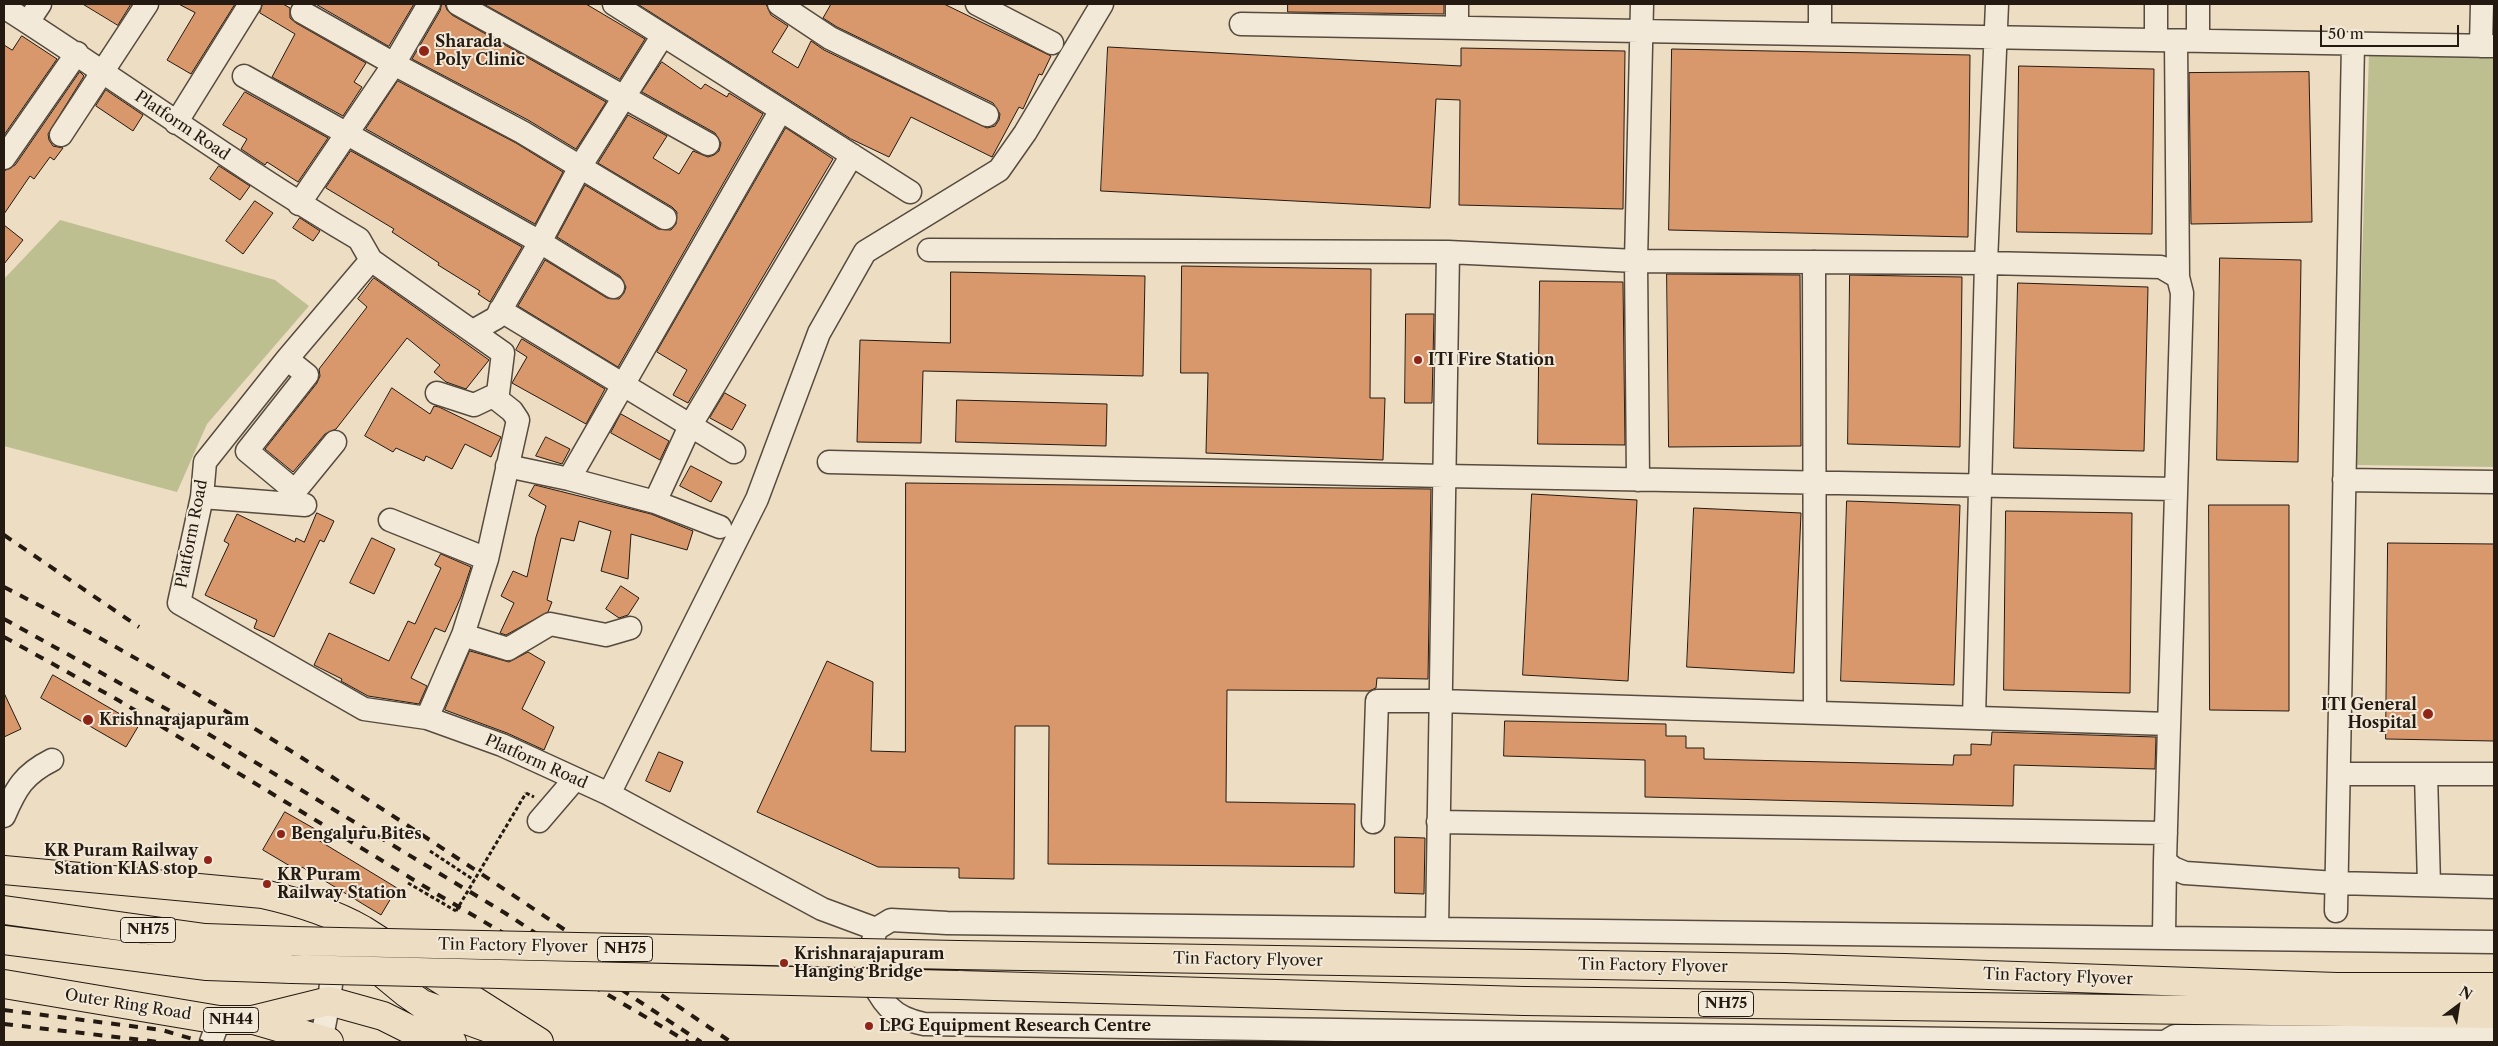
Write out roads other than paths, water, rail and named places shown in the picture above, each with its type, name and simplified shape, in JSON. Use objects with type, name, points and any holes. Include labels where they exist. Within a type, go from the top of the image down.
[{"type":"highway","points":[[4,870],[263,894],[305,903],[339,916],[539,1042]]},
{"type":"highway","name":"Tin Factory Flyover","points":[[4,910],[205,938],[292,941],[958,955],[1775,968],[2337,987],[2494,987]]},
{"type":"highway","points":[[339,916],[358,952],[405,992],[422,1004],[504,1034],[517,1042]]},
{"type":"highway","name":"Tin Factory Flyover","points":[[4,940],[207,966],[1524,1001],[2494,1014]]},
{"type":"highway","name":"Outer Ring Road","points":[[4,984],[215,1031],[329,1001],[383,1016],[407,1028],[452,1042]]},
{"type":"highway","name":"Outer Ring Road","points":[[252,1020],[324,1041]]},
{"type":"street","points":[[61,135],[148,4]]},
{"type":"street","points":[[176,123],[250,4]]},
{"type":"street","points":[[299,204],[394,64],[429,4]]},
{"type":"street","points":[[458,4],[708,144]]},
{"type":"street","points":[[614,4],[910,192]]},
{"type":"street","points":[[779,4],[830,38],[987,115]]},
{"type":"street","points":[[978,4],[1052,42]]},
{"type":"street","points":[[608,794],[757,499],[819,332],[866,252],[999,170],[1025,133],[1102,4]]},
{"type":"street","points":[[1457,4],[1457,28]]},
{"type":"street","points":[[1638,480],[1636,261],[1642,4]]},
{"type":"street","points":[[1820,4],[1820,34]]},
{"type":"street","points":[[1974,718],[1986,262],[1997,4]]},
{"type":"street","points":[[2156,4],[2166,41],[2178,277],[2182,293],[2164,937]]},
{"type":"street","points":[[2198,4],[2198,41]]},
{"type":"street","points":[[1241,24],[2488,46],[2482,4]]},
{"type":"street","points":[[302,12],[394,64],[522,132],[665,218]]},
{"type":"street","name":"Platform Road","points":[[17,14],[176,123],[299,204],[359,239],[371,260],[286,358],[205,462],[202,497],[179,603],[364,709],[427,718],[502,745],[608,794],[822,909],[876,929]]},
{"type":"street","points":[[473,331],[496,318],[540,242],[580,167],[663,35]]},
{"type":"street","points":[[2336,911],[2353,44]]},
{"type":"street","points":[[4,158],[77,54]]},
{"type":"street","points":[[244,76],[348,132],[540,242],[613,287]]},
{"type":"street","points":[[569,479],[781,110]]},
{"type":"street","points":[[655,502],[690,426],[852,155]]},
{"type":"street","points":[[930,250],[1448,252],[1636,261],[1986,262],[2161,267],[2178,277]]},
{"type":"street","points":[[1437,929],[1448,252]]},
{"type":"street","points":[[371,260],[504,353],[498,393],[474,405],[437,394]]},
{"type":"street","points":[[1814,262],[1815,713]]},
{"type":"street","points":[[500,310],[734,452]]},
{"type":"street","points":[[286,358],[307,375],[247,451],[295,491],[334,442]]},
{"type":"street","points":[[427,718],[463,635],[487,559],[518,420],[512,411],[493,396]]},
{"type":"street","points":[[829,462],[1638,480],[2176,489]]},
{"type":"street","points":[[507,466],[569,479],[655,502],[720,527]]},
{"type":"street","points":[[2344,480],[2494,482]]},
{"type":"street","points":[[202,497],[305,505]]},
{"type":"street","points":[[390,520],[487,559]]},
{"type":"street","points":[[463,635],[508,649],[550,624],[606,634],[630,628]]},
{"type":"street","points":[[1373,822],[1377,701],[1440,701],[2169,724]]},
{"type":"street","points":[[4,816],[10,784],[52,760]]},
{"type":"street","points":[[2338,774],[2494,774]]},
{"type":"street","points":[[2426,774],[2429,885]]},
{"type":"street","points":[[539,821],[575,779]]},
{"type":"street","points":[[1438,822],[2166,833]]},
{"type":"street","points":[[2165,861],[2173,868],[2185,874],[2336,882],[2494,887]]},
{"type":"street","points":[[324,1041],[339,916]]},
{"type":"street","points":[[2494,942],[948,923],[891,920],[876,929],[866,969],[883,1003],[898,1015],[913,1022],[965,1034],[1207,1027],[2163,1042],[2176,1036],[2349,1040],[2494,1037]]},
{"type":"railway","points":[[4,535],[139,627]]},
{"type":"railway","points":[[4,587],[98,637],[191,690],[283,746],[464,863],[731,1042]]},
{"type":"railway","points":[[4,619],[172,712],[505,913],[701,1042]]},
{"type":"railway","points":[[4,637],[118,700],[437,894],[688,1042]]},
{"type":"railway","points":[[4,1010],[162,1030],[203,1042]]},
{"type":"railway","points":[[4,1024],[159,1042]]},
{"type":"place","name":"Sharada Poly Clinic","points":[[424,51]]},
{"type":"place","name":"ITI Fire Station","points":[[1418,360]]},
{"type":"place","name":"ITI General Hospital","points":[[2428,714]]},
{"type":"place","name":"Krishnarajapuram","points":[[88,720]]},
{"type":"place","name":"Bengaluru Bites","points":[[281,834]]},
{"type":"place","name":"KR Puram Railway Station KIAS stop","points":[[208,860]]},
{"type":"place","name":"KR Puram Railway Station","points":[[267,884]]},
{"type":"place","name":"Krishnarajapuram Hanging Bridge","points":[[784,963]]},
{"type":"place","name":"LPG Equipment Research Centre","points":[[869,1026]]}]
